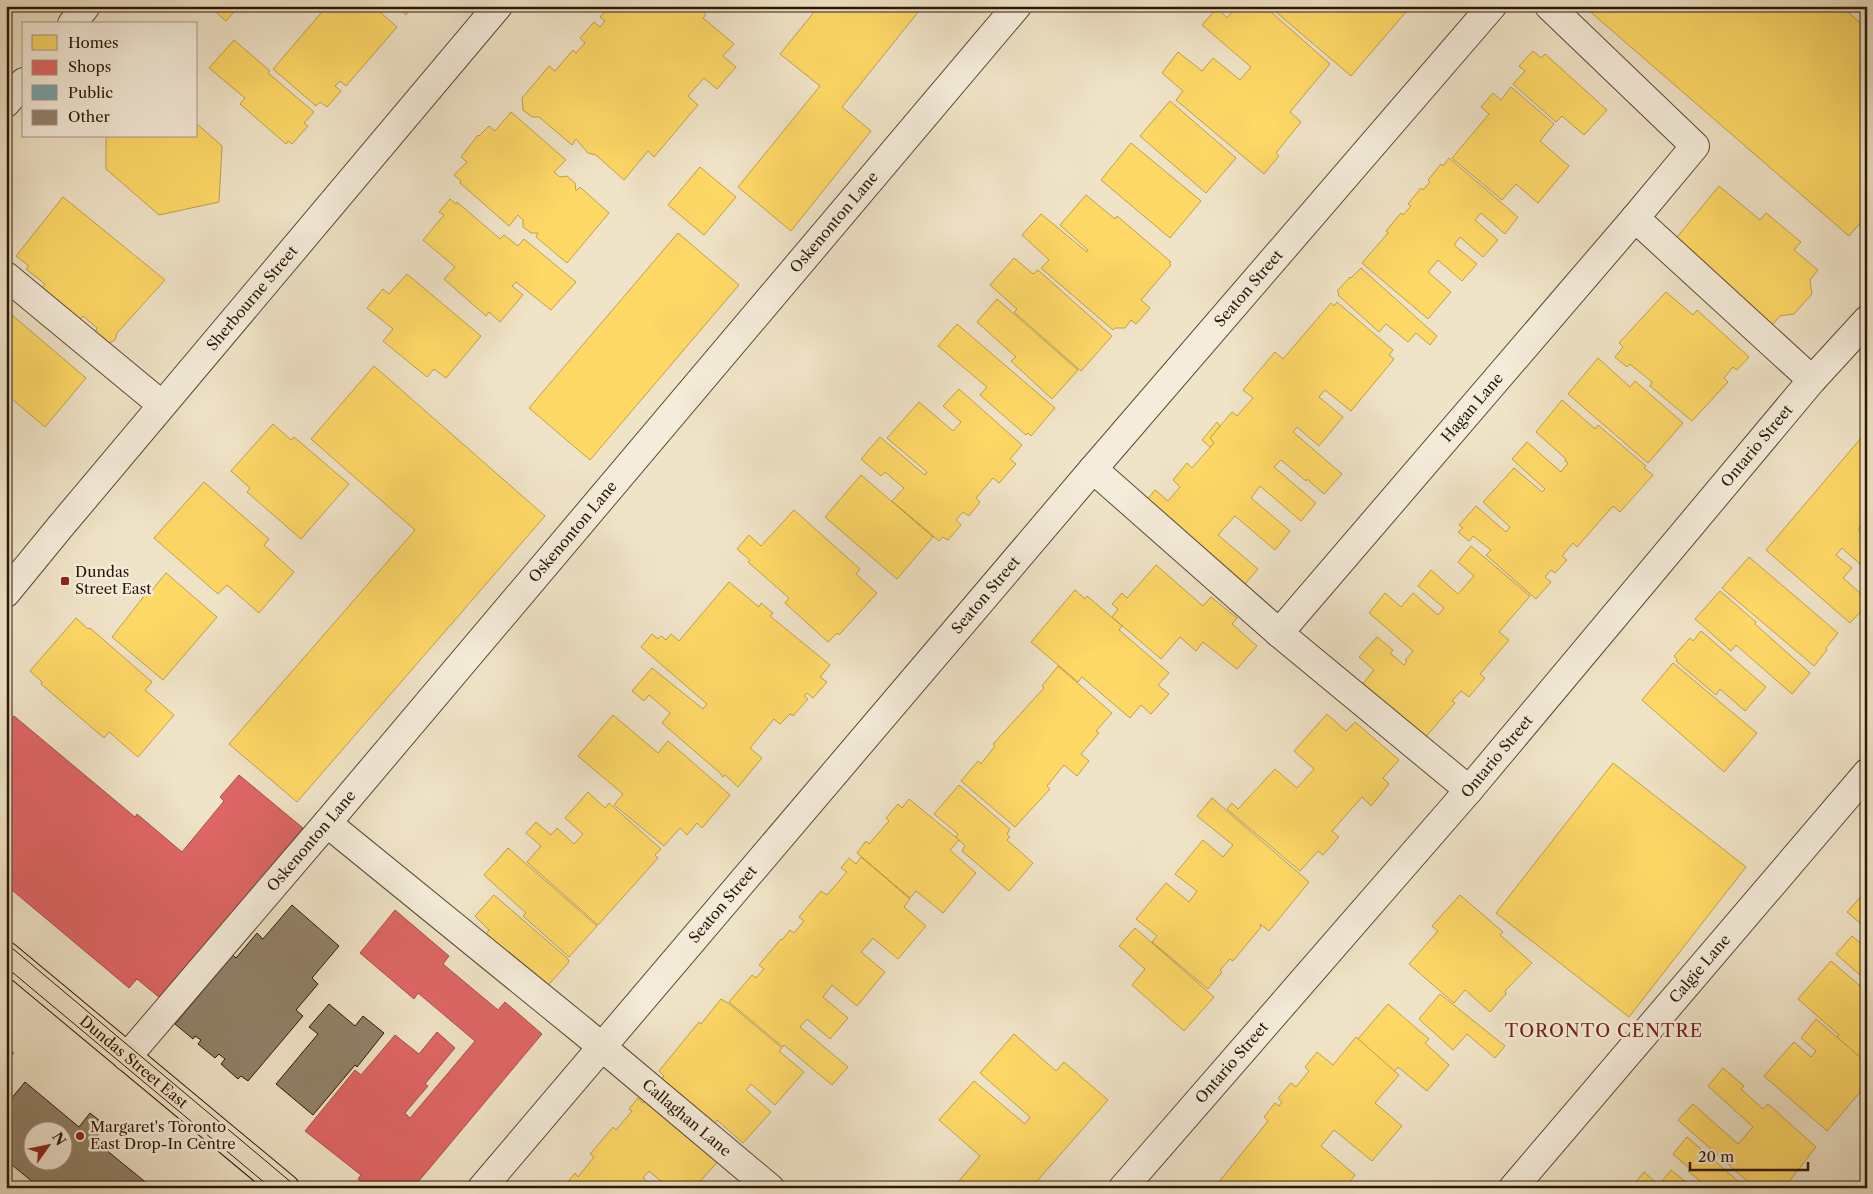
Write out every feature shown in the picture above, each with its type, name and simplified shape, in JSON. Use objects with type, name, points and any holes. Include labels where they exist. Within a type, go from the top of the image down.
[{"type":"main road","name":"Dundas Street East","points":[[6,956],[284,1188]]},
{"type":"street","points":[[74,22],[86,6]]},
{"type":"street","name":"Sherbourne Street","points":[[6,593],[498,6]]},
{"type":"street","name":"Oskenonton Lane","points":[[128,1057],[1017,6]]},
{"type":"street","name":"Seaton Street","points":[[482,1188],[1092,469],[1492,6]]},
{"type":"street","name":"Hagan Lane","points":[[1278,633],[1695,146],[1549,6]]},
{"type":"street","points":[[6,103],[22,84]]},
{"type":"street","points":[[1635,218],[1812,380]]},
{"type":"street","points":[[6,276],[162,405]]},
{"type":"street","name":"Ontario Street","points":[[1123,1188],[1469,790],[1812,380],[1866,321]]},
{"type":"street","points":[[1092,469],[1278,633],[1469,790]]},
{"type":"street","name":"Calgie Lane","points":[[1513,1188],[1867,774]]},
{"type":"street","name":"Callaghan Lane","points":[[327,823],[602,1047],[770,1188]]},
{"type":"building: Homes","points":[[209,6],[239,6],[226,21]]},
{"type":"building: Homes","points":[[327,6],[373,6],[397,27],[346,86],[340,81],[335,86],[341,91],[327,107],[320,102],[316,106],[273,69]]},
{"type":"building: Homes","points":[[396,6],[414,6],[406,15]]},
{"type":"building: Homes","points":[[610,6],[696,6],[706,15],[703,18],[734,44],[723,56],[736,67],[717,89],[704,78],[688,96],[698,105],[654,157],[648,151],[624,180],[596,155],[588,153],[576,139],[572,145],[539,117],[532,117],[523,110],[522,98],[549,66],[555,71],[573,50],[576,53],[585,43],[580,38],[594,22],[600,27],[605,21],[600,17]]},
{"type":"building: Homes","points":[[819,6],[923,6],[842,107],[871,131],[791,231],[738,187],[820,86],[780,54]]},
{"type":"building: Homes","points":[[1237,6],[1264,6],[1330,64],[1290,112],[1301,122],[1276,153],[1279,156],[1264,174],[1176,100],[1183,91],[1162,73],[1178,52],[1202,71],[1213,58],[1240,80],[1251,67],[1202,25],[1217,8],[1227,18]]},
{"type":"building: Homes","points":[[1269,6],[1399,6],[1406,12],[1351,76]]},
{"type":"building: Homes","points":[[1590,6],[1841,6],[1867,29],[1867,215],[1849,236],[1587,9]]},
{"type":"building: Homes","points":[[234,40],[270,71],[268,73],[314,112],[304,123],[308,126],[292,144],[288,141],[286,144],[240,104],[245,98],[209,68]]},
{"type":"building: Homes","points":[[1533,51],[1541,58],[1545,54],[1607,110],[1584,135],[1562,116],[1556,122],[1513,84],[1525,71],[1519,66]]},
{"type":"building: Homes","points":[[1511,87],[1554,124],[1540,141],[1569,166],[1538,203],[1516,184],[1502,200],[1452,158],[1489,114],[1481,107],[1493,93],[1501,100]]},
{"type":"building: Homes","points":[[1170,101],[1236,158],[1206,193],[1140,136]]},
{"type":"building: Homes","points":[[511,112],[566,160],[554,172],[560,177],[567,176],[575,183],[576,191],[580,187],[609,213],[567,263],[536,237],[538,233],[531,233],[523,227],[523,220],[518,215],[509,226],[460,183],[461,181],[454,175],[467,162],[461,157],[478,135],[489,126],[495,131]]},
{"type":"building: Homes","points":[[198,125],[222,146],[219,202],[159,215],[106,169],[106,138],[198,138]]},
{"type":"building: Homes","points":[[1131,143],[1201,201],[1170,238],[1101,180]]},
{"type":"building: Homes","points":[[1449,158],[1518,217],[1505,234],[1481,213],[1475,220],[1498,240],[1483,257],[1460,237],[1454,245],[1477,264],[1462,281],[1438,260],[1428,272],[1451,292],[1428,319],[1362,263],[1388,233],[1386,231],[1401,213],[1403,215],[1411,206],[1408,204],[1421,188],[1423,190],[1430,182],[1428,180],[1441,164],[1443,166]]},
{"type":"building: Homes","points":[[700,167],[736,197],[704,235],[668,205]]},
{"type":"building: Homes","points":[[1719,186],[1760,220],[1766,213],[1801,242],[1794,250],[1818,270],[1810,280],[1812,294],[1794,314],[1780,316],[1772,325],[1673,242]]},
{"type":"building: Homes","points":[[1086,195],[1115,219],[1117,216],[1171,262],[1169,263],[1171,265],[1141,300],[1150,308],[1136,324],[1131,320],[1125,328],[1115,328],[1113,330],[1041,268],[1049,260],[1022,235],[1041,214],[1087,252],[1088,250],[1060,225]]},
{"type":"building: Homes","points":[[63,197],[165,280],[117,333],[115,340],[107,344],[95,333],[97,328],[83,316],[77,323],[38,292],[45,284],[26,269],[29,266],[16,256]]},
{"type":"building: Homes","points":[[450,199],[456,204],[457,202],[500,239],[504,235],[518,246],[524,239],[576,282],[551,310],[516,282],[512,286],[523,295],[500,322],[489,312],[486,316],[444,279],[455,267],[423,240],[444,215],[439,212]]},
{"type":"building: Homes","points":[[678,233],[739,285],[590,460],[529,408]]},
{"type":"building: Homes","points":[[1014,258],[1033,274],[1038,270],[1112,336],[1081,371],[1014,312],[1017,309],[990,285]]},
{"type":"building: Homes","points":[[1361,268],[1437,336],[1430,345],[1416,333],[1408,342],[1386,324],[1379,332],[1338,295],[1337,291]]},
{"type":"building: Homes","points":[[407,274],[481,336],[446,378],[434,369],[427,377],[383,341],[393,329],[367,308],[383,289],[389,294]]},
{"type":"building: Homes","points":[[1666,292],[1693,315],[1697,310],[1749,357],[1737,370],[1733,367],[1724,378],[1728,382],[1692,421],[1650,386],[1652,382],[1630,364],[1627,367],[1615,357],[1623,347],[1619,343]]},
{"type":"building: Homes","points":[[997,299],[1078,370],[1052,399],[1011,361],[1016,357],[977,322]]},
{"type":"building: Homes","points":[[1337,302],[1393,350],[1389,355],[1394,359],[1351,411],[1325,390],[1319,397],[1343,417],[1319,446],[1297,427],[1293,432],[1342,474],[1324,494],[1281,460],[1274,467],[1316,503],[1301,521],[1260,486],[1251,498],[1290,531],[1275,550],[1235,516],[1218,535],[1258,569],[1238,592],[1141,507],[1155,490],[1168,501],[1180,487],[1173,480],[1187,463],[1192,468],[1214,443],[1210,438],[1232,412],[1237,416],[1253,398],[1243,390],[1275,352],[1283,359],[1331,303],[1334,306]]},
{"type":"building: Homes","points":[[6,310],[86,378],[45,427],[6,394]]},
{"type":"building: Homes","points":[[957,324],[1055,408],[1031,436],[1028,433],[1026,435],[980,395],[987,387],[938,346]]},
{"type":"building: Homes","points":[[1598,358],[1630,387],[1635,381],[1683,423],[1648,463],[1568,394]]},
{"type":"building: Homes","points":[[374,366],[545,516],[297,802],[229,744],[415,530],[311,439]]},
{"type":"building: Homes","points":[[959,389],[1022,445],[1010,459],[1016,464],[999,483],[993,478],[976,498],[980,502],[969,516],[963,512],[956,520],[961,525],[948,540],[943,537],[939,541],[892,501],[904,488],[885,472],[881,476],[861,459],[880,437],[925,475],[927,472],[887,438],[919,402],[953,431],[961,422],[943,406]]},
{"type":"building: Homes","points":[[1562,400],[1595,429],[1598,425],[1646,466],[1644,468],[1653,475],[1620,512],[1613,506],[1577,547],[1573,543],[1562,556],[1567,560],[1555,573],[1551,570],[1545,577],[1551,582],[1536,599],[1486,555],[1491,550],[1473,536],[1469,541],[1458,532],[1463,528],[1459,525],[1476,506],[1506,532],[1510,527],[1483,502],[1514,468],[1542,492],[1545,489],[1512,459],[1527,442],[1561,472],[1568,463],[1565,461],[1566,459],[1536,432]]},
{"type":"building: Homes","points":[[1217,422],[1220,426],[1210,438],[1214,443],[1210,447],[1202,440]]},
{"type":"building: Homes","points":[[273,424],[291,440],[294,437],[349,484],[301,539],[247,492],[250,488],[231,471]]},
{"type":"building: Homes","points":[[1867,431],[1867,533],[1860,527],[1858,530],[1867,538],[1867,570],[1842,548],[1836,555],[1852,568],[1843,578],[1867,599],[1867,605],[1850,623],[1766,550]]},
{"type":"building: Homes","points":[[861,475],[933,537],[897,579],[825,517]]},
{"type":"building: Homes","points":[[204,482],[269,539],[264,545],[294,572],[259,613],[227,585],[218,594],[154,538]]},
{"type":"building: Homes","points":[[794,510],[860,569],[856,574],[877,593],[839,635],[837,633],[828,642],[785,603],[789,598],[748,562],[750,560],[737,549],[749,535],[761,546]]},
{"type":"building: Homes","points":[[1471,546],[1530,596],[1499,632],[1509,640],[1480,674],[1485,678],[1469,697],[1461,691],[1452,701],[1455,703],[1418,746],[1356,692],[1374,670],[1359,657],[1377,637],[1393,650],[1390,653],[1404,665],[1407,661],[1405,660],[1413,651],[1369,613],[1385,593],[1401,607],[1413,593],[1438,615],[1444,608],[1418,586],[1431,570],[1458,594],[1474,576],[1458,562]]},
{"type":"building: Homes","points":[[1749,557],[1838,633],[1814,666],[1722,588]]},
{"type":"building: Homes","points":[[1156,565],[1203,606],[1211,597],[1237,618],[1232,624],[1257,646],[1237,669],[1203,642],[1196,651],[1180,637],[1161,659],[1112,617],[1118,609],[1112,604],[1122,593],[1127,598]]},
{"type":"building: Homes","points":[[166,573],[217,617],[163,680],[112,637],[145,595],[147,596]]},
{"type":"building: Homes","points":[[729,582],[759,607],[761,603],[773,613],[770,616],[830,665],[820,677],[827,682],[813,698],[807,693],[804,696],[808,699],[793,716],[790,714],[780,724],[774,719],[750,748],[762,758],[738,787],[725,775],[723,777],[662,723],[670,713],[649,695],[644,701],[632,691],[652,668],[703,709],[707,704],[641,647],[652,634],[658,639],[661,636],[666,640],[671,634],[679,641]]},
{"type":"building: Homes","points":[[1075,590],[1085,599],[1087,596],[1122,626],[1119,630],[1169,673],[1158,685],[1169,694],[1151,714],[1141,705],[1130,718],[1082,677],[1078,682],[1031,642]]},
{"type":"building: Homes","points":[[1720,591],[1810,673],[1792,694],[1736,645],[1731,651],[1695,619]]},
{"type":"building: Homes","points":[[76,618],[152,682],[145,690],[174,715],[138,757],[109,732],[104,738],[41,684],[42,682],[30,671]]},
{"type":"building: Homes","points":[[1701,631],[1766,687],[1745,711],[1720,689],[1716,695],[1676,661],[1677,659],[1674,656],[1690,638],[1693,641]]},
{"type":"building: Homes","points":[[1673,663],[1757,733],[1724,772],[1642,700]]},
{"type":"building: Homes","points":[[1058,666],[1112,713],[1096,731],[1099,733],[1081,754],[1089,761],[1077,776],[1064,765],[1047,786],[1050,789],[1015,827],[961,781],[978,761],[981,764],[995,746],[993,744],[1044,688],[1042,686]]},
{"type":"building: Homes","points":[[1327,714],[1346,731],[1355,722],[1399,760],[1383,778],[1389,784],[1371,806],[1362,797],[1332,831],[1339,837],[1323,855],[1318,851],[1300,871],[1227,809],[1232,803],[1238,809],[1275,769],[1297,788],[1314,769],[1294,751]]},
{"type":"building: Homes","points":[[613,715],[658,753],[668,741],[730,795],[702,828],[697,823],[687,835],[680,828],[664,846],[614,805],[623,794],[578,756]]},
{"type":"building: Homes","points":[[1613,763],[1746,867],[1629,1017],[1496,913]]},
{"type":"building: Homes","points":[[959,785],[1010,829],[1007,834],[1010,837],[1007,840],[1033,863],[1009,891],[962,851],[965,846],[956,837],[958,834],[934,814]]},
{"type":"building: Homes","points":[[588,792],[605,808],[609,803],[661,849],[655,855],[658,858],[598,925],[527,862],[541,846],[526,833],[536,822],[551,835],[557,828],[574,844],[583,834],[565,818]]},
{"type":"building: Homes","points":[[1212,798],[1309,882],[1269,931],[1260,924],[1261,927],[1233,961],[1230,959],[1220,970],[1222,972],[1208,989],[1152,942],[1157,936],[1136,919],[1166,883],[1189,902],[1197,891],[1175,874],[1203,840],[1223,857],[1233,845],[1197,816]]},
{"type":"building: Homes","points":[[909,799],[959,840],[950,850],[976,873],[943,913],[916,891],[910,898],[857,853],[866,841],[869,844],[889,821],[886,818],[898,804],[902,808]]},
{"type":"building: Homes","points":[[508,848],[597,926],[569,957],[523,916],[526,913],[484,875]]},
{"type":"building: Homes","points":[[861,857],[910,899],[904,907],[926,926],[898,959],[873,938],[861,952],[885,972],[857,1006],[832,985],[823,997],[848,1018],[830,1039],[807,1019],[800,1027],[848,1067],[832,1085],[729,1002],[752,975],[756,978],[764,969],[759,965],[781,939],[790,930],[794,933],[804,921],[799,917],[821,891],[827,895],[847,872],[841,868],[849,858],[856,864]]},
{"type":"building: Homes","points":[[1867,890],[1867,929],[1847,912]]},
{"type":"building: Homes","points":[[494,895],[568,959],[569,962],[542,992],[482,939],[489,930],[475,916]]},
{"type":"building: Homes","points":[[1460,895],[1503,932],[1500,935],[1532,963],[1505,991],[1506,994],[1490,1012],[1465,990],[1454,1003],[1409,964],[1438,931],[1432,926]]},
{"type":"building: Homes","points":[[1135,928],[1214,997],[1184,1031],[1132,985],[1145,969],[1119,946]]},
{"type":"building: Homes","points":[[1852,936],[1867,949],[1867,981],[1836,954]]},
{"type":"building: Homes","points":[[1831,961],[1867,992],[1867,1063],[1836,1038],[1839,1035],[1798,999]]},
{"type":"building: Homes","points":[[1440,994],[1505,1046],[1495,1058],[1467,1034],[1453,1050],[1419,1019]]},
{"type":"building: Homes","points":[[721,999],[782,1048],[779,1051],[804,1072],[775,1105],[751,1084],[746,1090],[771,1112],[743,1143],[717,1120],[714,1124],[661,1080],[664,1076],[659,1071],[699,1022],[701,1024]]},
{"type":"building: Homes","points":[[1388,1004],[1429,1039],[1425,1043],[1449,1065],[1427,1091],[1398,1067],[1394,1072],[1358,1039]]},
{"type":"building: Homes","points":[[1816,1019],[1867,1063],[1867,1084],[1827,1131],[1764,1076],[1794,1042],[1811,1057],[1816,1051],[1801,1038]]},
{"type":"building: Homes","points":[[1014,1034],[1056,1071],[1064,1062],[1108,1100],[1031,1188],[953,1188],[980,1156],[939,1120],[974,1081],[1025,1124],[1030,1117],[980,1073]]},
{"type":"building: Homes","points":[[1356,1037],[1399,1075],[1375,1103],[1402,1126],[1372,1161],[1334,1130],[1321,1146],[1355,1175],[1345,1188],[1293,1188],[1285,1181],[1280,1188],[1214,1188],[1268,1121],[1264,1117],[1275,1103],[1279,1106],[1282,1102],[1278,1098],[1291,1083],[1296,1087],[1309,1071],[1305,1067],[1317,1052],[1333,1065]]},
{"type":"building: Homes","points":[[1723,1068],[1744,1086],[1741,1089],[1763,1109],[1768,1104],[1816,1147],[1784,1188],[1755,1188],[1678,1120],[1693,1104],[1738,1144],[1753,1127],[1708,1086]]},
{"type":"building: Homes","points":[[650,1095],[722,1157],[694,1188],[669,1188],[649,1171],[643,1178],[654,1188],[563,1188],[575,1173],[578,1177],[594,1157],[590,1154],[613,1127],[616,1130],[632,1111],[629,1109],[638,1098],[643,1103]]},
{"type":"building: Homes","points":[[1687,1137],[1746,1188],[1705,1188],[1706,1186],[1688,1171],[1690,1169],[1673,1154]]},
{"type":"building: Homes","points":[[1671,1170],[1691,1186],[1692,1184],[1697,1188],[1631,1188],[1644,1172],[1659,1185]]},
{"type":"building: Shops","points":[[14,716],[135,817],[137,814],[182,852],[224,801],[220,797],[239,775],[303,828],[160,998],[137,979],[129,988],[6,885],[6,726]]},
{"type":"building: Shops","points":[[395,910],[449,956],[443,964],[498,1010],[505,1002],[542,1034],[413,1188],[369,1188],[358,1179],[361,1175],[305,1131],[355,1070],[361,1075],[395,1035],[419,1054],[437,1032],[455,1048],[425,1084],[428,1086],[405,1113],[410,1118],[475,1041],[418,993],[414,999],[360,953]]},
{"type":"building: Public","points":[[6,1046],[14,1053],[6,1063]]},
{"type":"building: Other","points":[[292,905],[339,946],[312,978],[318,984],[296,1010],[303,1016],[248,1081],[241,1076],[238,1079],[221,1064],[225,1059],[219,1054],[215,1058],[198,1044],[201,1040],[195,1036],[193,1039],[175,1024],[233,955],[236,958],[257,933],[263,939]]},
{"type":"building: Other","points":[[329,1004],[355,1026],[363,1016],[384,1033],[357,1067],[355,1065],[313,1115],[276,1084],[318,1034],[309,1027]]},
{"type":"building: Other","name":"Margaret's Toronto East Drop-In Centre","points":[[25,1082],[79,1127],[90,1113],[105,1125],[94,1140],[149,1185],[146,1188],[40,1188],[6,1160],[6,1105]]},
{"type":"tram line","points":[[6,943],[298,1188]]},
{"type":"tram line","points":[[6,967],[271,1188]]},
{"type":"place","name":"Dundas Street East","points":[[65,581]]},
{"type":"place","name":"Margaret's Toronto East Drop-In Centre","points":[[80,1136]]},
{"type":"district","name":"TORONTO CENTRE","points":[[1604,1031]]}]
